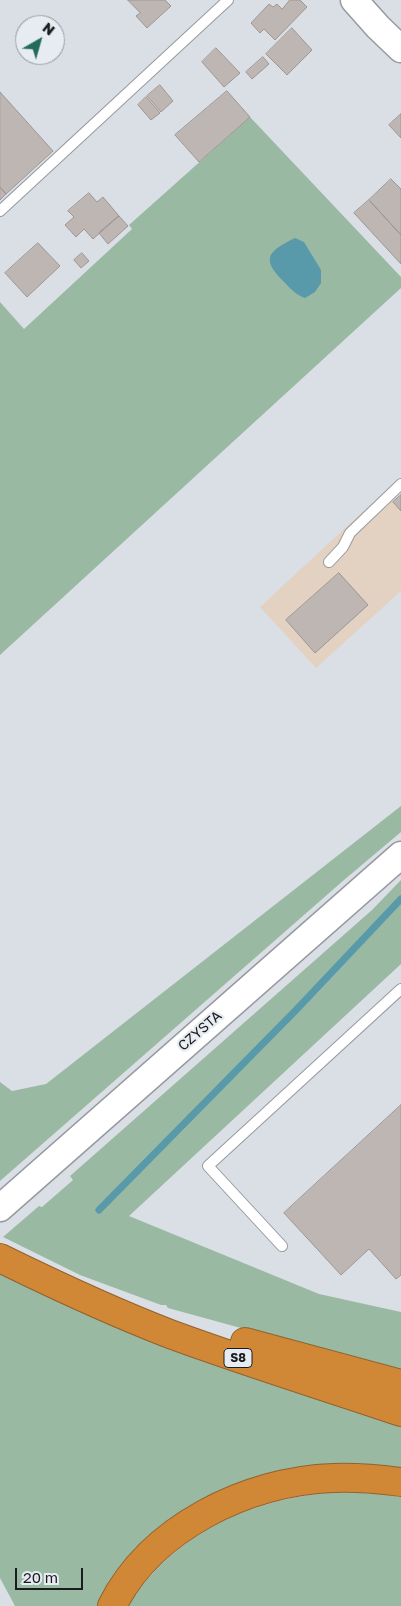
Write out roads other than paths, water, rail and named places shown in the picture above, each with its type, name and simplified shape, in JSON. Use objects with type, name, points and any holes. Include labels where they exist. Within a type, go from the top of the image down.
[{"type":"highway","name":"S8","points":[[0,1258],[78,1294],[212,1349],[401,1412]]},
{"type":"highway","points":[[78,1294],[236,1340],[401,1384]]},
{"type":"highway","points":[[112,1606],[118,1593],[135,1570],[161,1545],[200,1518],[226,1503],[281,1485],[310,1480],[366,1478],[401,1482]]},
{"type":"street","points":[[354,0],[401,49]]},
{"type":"street","name":"CZYSTA","points":[[0,1208],[401,855]]},
{"type":"lane","points":[[0,211],[228,0]]},
{"type":"lane","points":[[329,562],[343,547],[350,533],[401,484]]},
{"type":"lane","points":[[282,1246],[208,1166],[401,989]]},
{"type":"water","points":[[295,238],[304,242],[321,270],[321,283],[315,292],[305,298],[296,293],[283,281],[276,273],[270,261],[274,251]]},
{"type":"waterway","points":[[99,1210],[297,1009],[401,899]]}]
